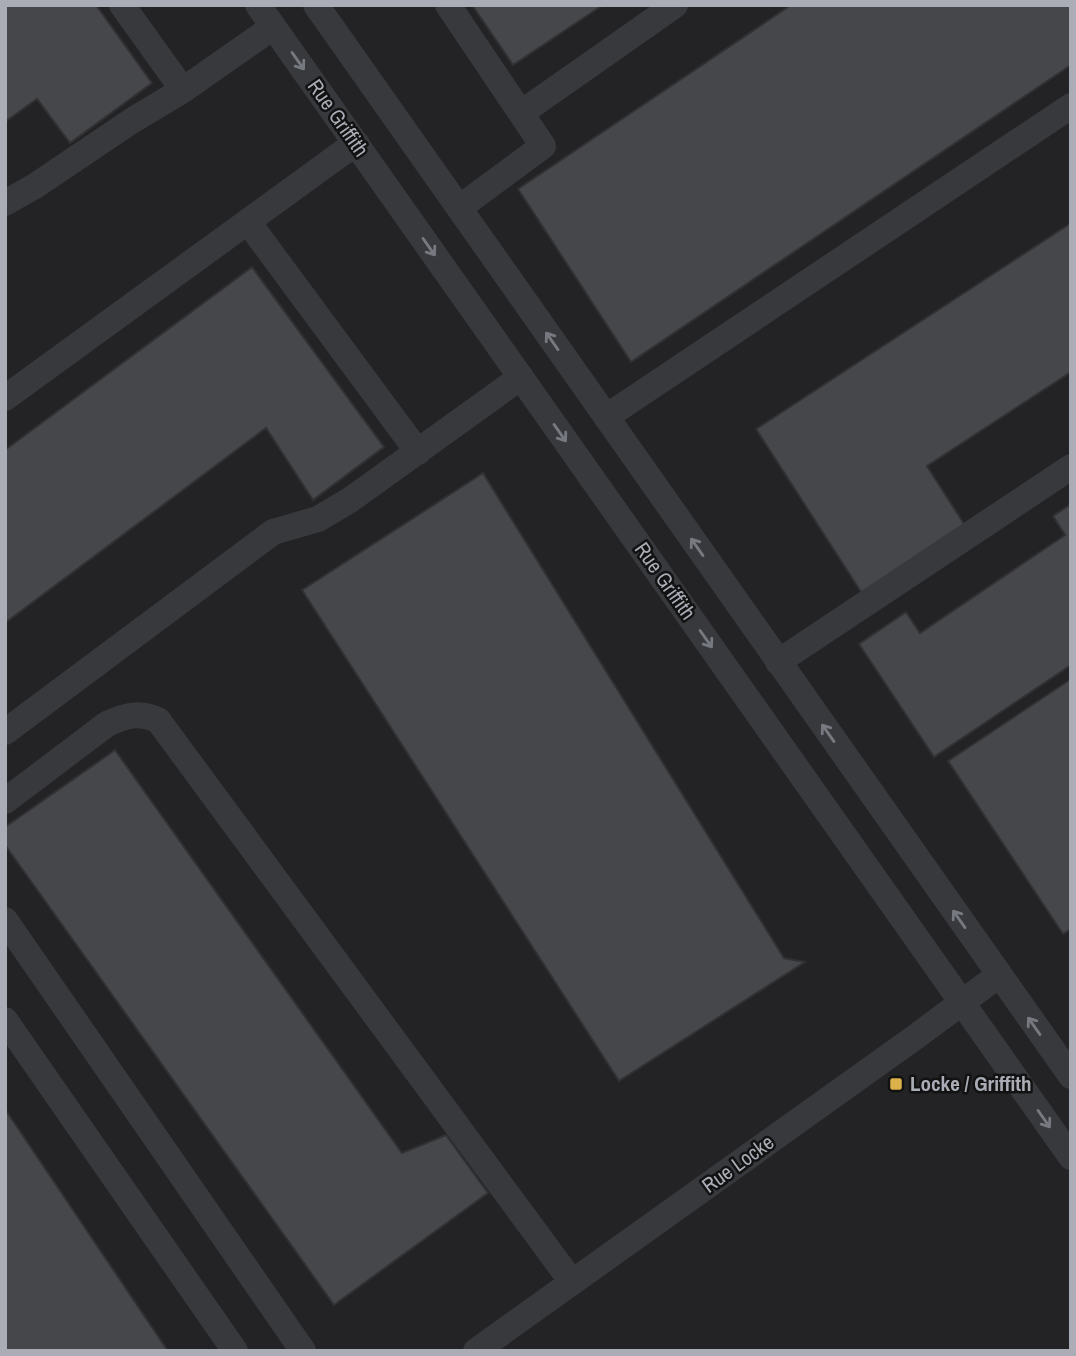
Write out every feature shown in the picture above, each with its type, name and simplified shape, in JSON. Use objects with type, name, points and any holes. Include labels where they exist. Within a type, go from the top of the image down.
[{"type":"street","points":[[122,5],[183,90]]},
{"type":"street","points":[[316,5],[1071,1076]]},
{"type":"street","points":[[448,5],[543,146],[459,208]]},
{"type":"street","points":[[521,113],[675,5]]},
{"type":"street","points":[[5,203],[183,90],[266,16]]},
{"type":"street","name":"Rue Griffith","points":[[266,16],[1071,1157]]},
{"type":"street","points":[[606,417],[1071,106]]},
{"type":"street","points":[[5,398],[357,144]]},
{"type":"street","points":[[248,222],[418,452]]},
{"type":"street","points":[[5,732],[273,532],[318,519],[350,500],[521,377]]},
{"type":"street","points":[[778,662],[1071,467]]},
{"type":"street","points":[[5,801],[107,724],[133,716],[147,715],[158,720],[572,1282]]},
{"type":"street","points":[[5,920],[303,1351]]},
{"type":"street","name":"Rue Locke","points":[[477,1351],[999,975]]},
{"type":"street","points":[[5,1020],[234,1351]]},
{"type":"shaded area","points":[[5,5],[1071,5],[1071,1351],[5,1351]]},
{"type":"building","points":[[5,5],[96,5],[152,83],[70,143],[37,99],[5,122]]},
{"type":"building","points":[[472,5],[603,5],[513,65]]},
{"type":"building","points":[[791,5],[1071,5],[1071,65],[631,362],[518,189]]},
{"type":"building","points":[[1071,223],[1071,372],[927,466],[966,527],[863,595],[756,429]]},
{"type":"building","points":[[252,267],[384,447],[313,500],[266,428],[5,623],[5,450]]},
{"type":"building","points":[[483,473],[784,958],[805,962],[619,1081],[302,590]]},
{"type":"building","points":[[1071,504],[1071,665],[934,757],[859,644],[906,612],[920,633],[1065,535],[1053,516]]},
{"type":"building","points":[[1071,679],[1071,929],[1063,934],[948,761]]},
{"type":"building","points":[[115,750],[402,1153],[446,1135],[488,1193],[334,1305],[5,845],[5,827]]},
{"type":"building","points":[[5,1109],[168,1351],[5,1351]]},
{"type":"place","name":"Locke / Griffith","points":[[896,1084]]}]
